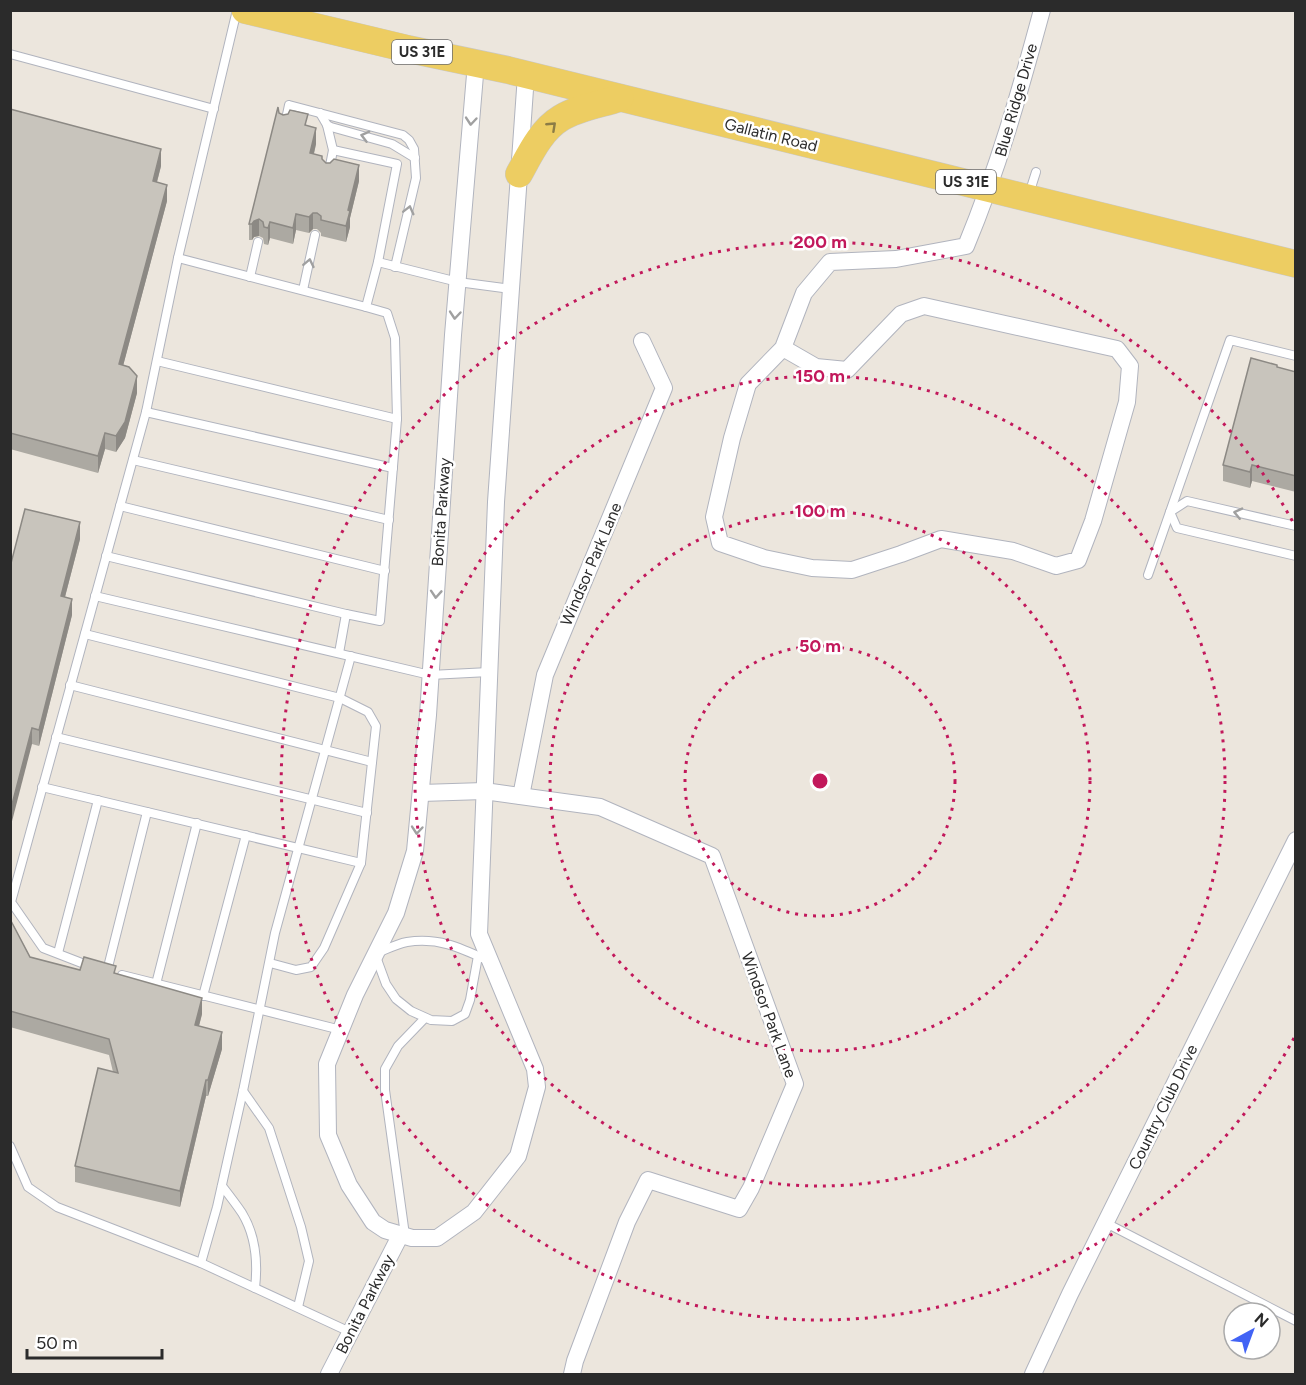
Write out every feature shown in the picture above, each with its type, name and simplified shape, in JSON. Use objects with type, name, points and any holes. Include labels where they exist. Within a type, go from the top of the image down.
[{"type":"main road","name":"Gallatin Road","points":[[245,10],[526,75],[1296,264]]},
{"type":"main road","points":[[519,174],[543,134],[561,118],[620,98]]},
{"type":"street","name":"Blue Ridge Drive","points":[[783,348],[804,293],[830,262],[896,259],[966,246],[989,188],[1013,115],[1042,10]]},
{"type":"street","name":"Bonita Parkway","points":[[476,63],[415,851],[396,913],[355,995],[327,1064],[328,1135],[349,1185],[373,1222],[386,1230],[412,1238],[437,1238],[474,1212],[518,1156],[537,1087],[534,1069],[484,959],[479,934],[496,502],[526,75]]},
{"type":"street","points":[[924,306],[1117,348],[1130,366],[1127,402],[1093,521],[1078,560],[1056,566],[1013,551],[941,539],[852,570],[842,570],[812,568],[764,558],[720,543],[714,517],[732,438],[748,384],[783,348],[816,367],[847,370],[901,314],[924,306]]},
{"type":"street","name":"Windsor Park Lane","points":[[521,796],[545,675],[664,388],[642,341]]},
{"type":"street","name":"Windsor Park Lane","points":[[421,793],[484,791],[600,807],[712,856],[795,1084],[751,1188],[739,1209],[648,1180],[627,1222],[572,1374]]},
{"type":"street","name":"Country Club Drive","points":[[1033,1374],[1070,1294],[1296,840]]},
{"type":"street","name":"Bonita Parkway","points":[[329,1374],[403,1235]]},
{"type":"lane","points":[[237,10],[178,258],[146,412],[11,902],[43,948],[97,969],[341,1030]]},
{"type":"lane","points":[[10,54],[214,109]]},
{"type":"lane","points":[[284,125],[290,105],[404,135],[409,140],[414,149],[416,178],[395,267]]},
{"type":"lane","points":[[320,113],[327,125],[333,150],[328,173]]},
{"type":"lane","points":[[327,125],[392,144],[415,158]]},
{"type":"lane","points":[[333,150],[397,164],[378,262],[366,307]]},
{"type":"lane","points":[[1028,198],[1036,172]]},
{"type":"lane","points":[[303,291],[315,235]]},
{"type":"lane","points":[[250,277],[258,242]]},
{"type":"lane","points":[[106,556],[380,621],[397,419],[395,338],[387,313],[178,258]]},
{"type":"lane","points":[[378,262],[458,282],[511,289]]},
{"type":"lane","points":[[1148,575],[1230,340],[1296,356]]},
{"type":"lane","points":[[157,361],[397,419]]},
{"type":"lane","points":[[146,412],[393,468]]},
{"type":"lane","points":[[133,460],[389,520]]},
{"type":"lane","points":[[1170,512],[1187,501],[1296,526]]},
{"type":"lane","points":[[120,506],[385,571]]},
{"type":"lane","points":[[1170,512],[1178,528],[1296,556]]},
{"type":"lane","points":[[95,596],[430,675],[489,672]]},
{"type":"lane","points":[[339,653],[346,614]]},
{"type":"lane","points":[[85,634],[340,698],[369,712],[375,726],[361,863],[324,948],[311,968],[296,970],[270,963]]},
{"type":"lane","points":[[201,1263],[222,1186],[261,1010],[275,933],[351,656]]},
{"type":"lane","points":[[70,685],[372,762]]},
{"type":"lane","points":[[56,737],[367,813]]},
{"type":"lane","points":[[42,787],[361,863]]},
{"type":"lane","points":[[58,953],[98,800]]},
{"type":"lane","points":[[107,971],[147,812]]},
{"type":"lane","points":[[156,984],[197,823]]},
{"type":"lane","points":[[203,996],[246,835]]},
{"type":"lane","points":[[431,940],[456,945],[484,959],[465,1014],[452,1021],[425,1018],[411,1011],[396,999],[386,984],[375,954],[405,943],[431,940]]},
{"type":"lane","points":[[403,1235],[385,1090],[385,1069],[398,1046],[425,1018]]},
{"type":"lane","points":[[243,1091],[269,1128],[301,1227],[309,1261],[298,1307]]},
{"type":"lane","points":[[10,1146],[28,1187],[57,1207],[201,1263],[350,1332]]},
{"type":"lane","points":[[222,1186],[243,1214],[253,1238],[257,1266],[255,1288]]},
{"type":"lane","points":[[1106,1223],[1296,1321]]},
{"type":"building","points":[[278,107],[279,113],[283,115],[288,114],[290,110],[308,114],[305,125],[316,128],[310,153],[322,156],[326,163],[334,159],[359,165],[346,226],[321,220],[321,216],[317,213],[309,217],[296,214],[293,228],[270,222],[268,228],[264,227],[263,222],[259,219],[249,224]]},
{"type":"building","points":[[10,109],[161,149],[153,181],[167,185],[119,364],[129,367],[137,376],[125,422],[116,436],[105,433],[98,456],[10,433]]},
{"type":"building","points":[[1251,358],[1296,372],[1296,476],[1252,465],[1250,472],[1223,465]]},
{"type":"building","points":[[25,509],[80,522],[61,596],[72,599],[39,730],[32,728],[10,812],[10,567]]},
{"type":"building","points":[[10,919],[30,957],[80,970],[84,957],[116,966],[114,973],[202,998],[195,1025],[222,1032],[208,1080],[206,1080],[180,1191],[75,1166],[98,1068],[118,1073],[109,1039],[10,1011]]}]
